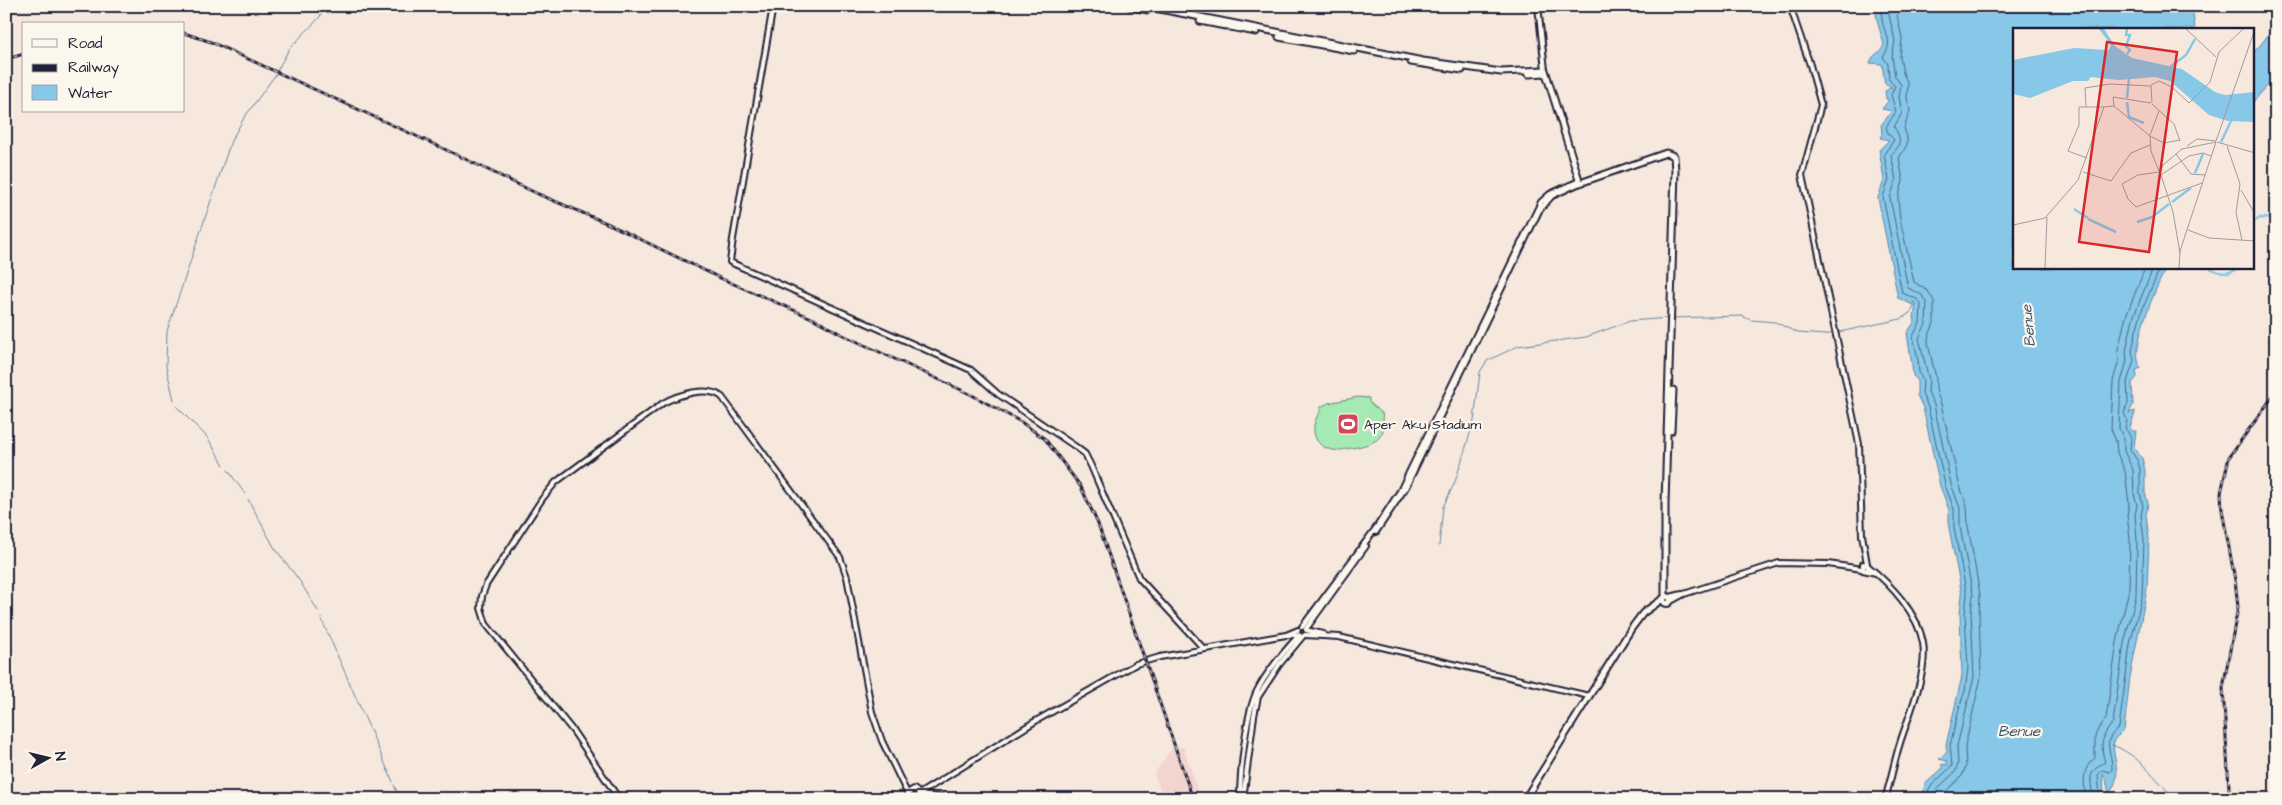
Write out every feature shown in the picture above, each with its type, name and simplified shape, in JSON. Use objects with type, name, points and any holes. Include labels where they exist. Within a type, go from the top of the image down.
[{"type":"main road","points":[[1129,6],[1433,66],[1503,75],[1546,71]]},
{"type":"main road","points":[[1145,6],[1423,61],[1501,72],[1546,71]]},
{"type":"main road","points":[[1524,799],[1631,628],[1650,608],[1667,599],[1668,474],[1677,156],[1672,150],[1668,150],[1610,168],[1579,181],[1546,71]]},
{"type":"street","points":[[773,6],[732,239],[730,262],[971,370],[998,394],[1085,454],[1139,578],[1204,649]]},
{"type":"street","points":[[1538,6],[1546,71]]},
{"type":"street","points":[[1790,6],[1821,105],[1802,175],[1859,444],[1865,566]]},
{"type":"street","points":[[1241,799],[1258,697],[1302,632],[1403,493],[1542,205],[1552,196],[1579,181]]},
{"type":"street","points":[[619,799],[584,746],[486,624],[481,608],[482,596],[497,567],[553,485],[663,403],[679,396],[705,392],[716,393],[722,397],[840,557],[847,577],[872,712],[900,782],[909,796]]},
{"type":"street","points":[[1667,599],[1779,563],[1865,566],[1879,574],[1892,588],[1909,612],[1920,633],[1924,648],[1917,688],[1889,779],[1885,799]]},
{"type":"street","points":[[1241,799],[1247,732],[1254,699],[1265,678],[1302,632]]},
{"type":"street","points":[[918,794],[1129,667],[1160,657],[1302,632],[1327,636],[1589,696]]},
{"type":"street","points":[[1285,635],[1289,646]]},
{"type":"street","points":[[900,782],[918,794],[956,799]]},
{"type":"street","points":[[932,784],[931,790],[935,796]]},
{"type":"street","points":[[909,796],[910,790]]},
{"type":"street","points":[[902,799],[909,796]]},
{"type":"shaded area","points":[[1184,747],[1200,799],[1164,799],[1154,774],[1172,748]]},
{"type":"green space","name":"Aper Aku Stadium","points":[[1358,397],[1369,398],[1369,402],[1382,413],[1383,429],[1378,439],[1360,446],[1338,450],[1332,450],[1319,443],[1314,433],[1314,427],[1317,416],[1321,411],[1319,408],[1328,403]]},
{"type":"water","name":"Benue","points":[[1875,6],[2192,6],[2195,28],[2013,28],[2013,269],[2166,269],[2145,319],[2138,348],[2138,360],[2141,368],[2136,370],[2137,377],[2132,383],[2133,405],[2129,413],[2135,411],[2135,413],[2130,427],[2132,431],[2136,431],[2134,447],[2142,458],[2145,470],[2145,493],[2148,503],[2146,515],[2149,539],[2147,589],[2130,677],[2124,730],[2114,740],[2116,779],[2109,794],[2103,774],[2104,799],[1918,799],[1923,793],[1925,784],[1942,769],[1942,764],[1947,765],[1947,761],[1939,759],[1947,752],[1946,745],[1962,676],[1960,613],[1962,595],[1949,528],[1949,510],[1940,486],[1923,408],[1917,395],[1917,379],[1913,376],[1907,333],[1915,321],[1916,303],[1914,301],[1913,305],[1898,298],[1878,198],[1884,180],[1879,150],[1889,140],[1880,138],[1882,134],[1881,125],[1892,111],[1882,109],[1889,100],[1886,99],[1885,91],[1892,87],[1885,84],[1882,64],[1870,63],[1884,45]]},
{"type":"water","points":[[2276,23],[2276,76],[2254,101],[2254,51]]},
{"type":"waterway","points":[[277,71],[289,49],[319,18],[325,6]]},
{"type":"waterway","points":[[174,400],[166,366],[167,331],[231,141],[244,118],[276,74]]},
{"type":"waterway","points":[[2254,221],[2260,218],[2276,219]]},
{"type":"waterway","points":[[2212,269],[2224,273],[2236,269]]},
{"type":"waterway","points":[[1673,318],[1742,316],[1751,320],[1775,322],[1798,333],[1825,335],[1901,319],[1911,312],[1916,303]]},
{"type":"waterway","points":[[1439,546],[1443,507],[1455,482],[1474,421],[1480,372],[1487,361],[1518,346],[1586,337],[1630,321],[1669,318]]},
{"type":"waterway","points":[[176,406],[207,437],[224,465]]},
{"type":"waterway","points":[[228,470],[245,494]]},
{"type":"waterway","points":[[248,499],[274,547],[299,580],[318,611]]},
{"type":"waterway","points":[[321,618],[393,782]]},
{"type":"waterway","points":[[2112,745],[2130,754],[2154,775],[2175,799]]},
{"type":"waterway","points":[[394,785],[400,799]]},
{"type":"railway","points":[[185,33],[211,42],[538,194],[611,225],[720,278],[814,319],[843,335],[970,394],[1021,422],[1045,439],[1081,487],[1098,524],[1193,799]]},
{"type":"railway","points":[[6,59],[22,55]]},
{"type":"railway","points":[[2228,799],[2223,688],[2238,607],[2222,510],[2221,493],[2229,457],[2276,392]]},
{"type":"place","name":"Aper Aku Stadium","points":[[1348,424]]}]
